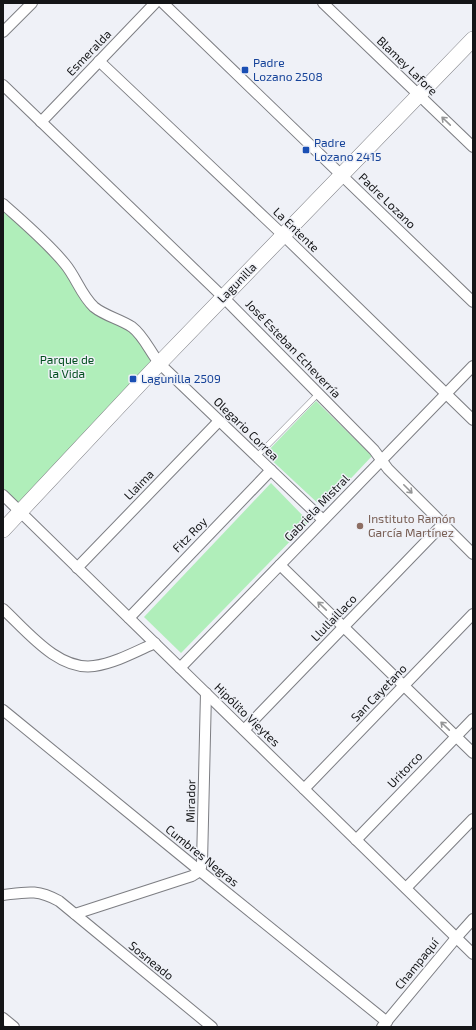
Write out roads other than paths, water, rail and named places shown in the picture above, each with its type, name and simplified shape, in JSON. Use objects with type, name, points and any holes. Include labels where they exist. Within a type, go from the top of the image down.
[{"type":"main road","name":"Lagunilla","points":[[3,530],[283,235],[473,38]]},
{"type":"street","points":[[3,32],[32,3]]},
{"type":"street","name":"Esmeralda","points":[[41,122],[155,3]]},
{"type":"street","name":"Padre Lozano","points":[[163,3],[473,302]]},
{"type":"street","name":"Blamey Lafore","points":[[323,3],[473,147]]},
{"type":"street","name":"La Entente","points":[[99,61],[283,235],[473,420]]},
{"type":"street","name":"José Esteban Echeverría","points":[[3,85],[224,297],[374,450],[388,469],[473,554]]},
{"type":"street","name":"Olegario Correa","points":[[3,204],[61,259],[94,306],[102,312],[122,320],[133,328],[160,364],[323,520]]},
{"type":"street","name":"Gabriela Mistral","points":[[180,668],[473,366]]},
{"type":"street","name":"Llaima","points":[[77,568],[219,421]]},
{"type":"street","name":"Fitz Roy","points":[[129,618],[271,470]]},
{"type":"street","name":"Hipólito Vieytes","points":[[3,495],[473,954]]},
{"type":"street","name":"Llullaillaco","points":[[244,730],[443,524]]},
{"type":"street","points":[[280,565],[473,753]]},
{"type":"street","points":[[3,609],[49,652],[73,664],[93,666],[108,663],[155,643]]},
{"type":"street","name":"San Cayetano","points":[[304,789],[473,614]]},
{"type":"street","name":"Mirador","points":[[200,872],[202,863],[206,693]]},
{"type":"street","name":"Cumbres Negras","points":[[3,710],[384,1024]]},
{"type":"street","name":"Uritorco","points":[[356,840],[473,719]]},
{"type":"street","points":[[406,888],[473,819]]},
{"type":"street","points":[[75,914],[192,876],[200,872]]},
{"type":"street","name":"Sosneado","points":[[3,894],[29,891],[41,893],[59,901],[212,1027]]},
{"type":"street","name":"Champaquí","points":[[384,1024],[473,919]]},
{"type":"street","points":[[3,1018],[14,1027]]},
{"type":"lane","points":[[257,456],[318,394]]},
{"type":"place","name":"Padre Lozano 2508","points":[[245,70]]},
{"type":"place","name":"Padre Lozano 2415","points":[[306,150]]},
{"type":"place","name":"Lagunilla 2509","points":[[133,379]]},
{"type":"place","name":"Instituto Ramón García Martínez","points":[[360,526]]},
{"type":"park label","name":"Parque de la Vida","points":[[67,367]]}]
